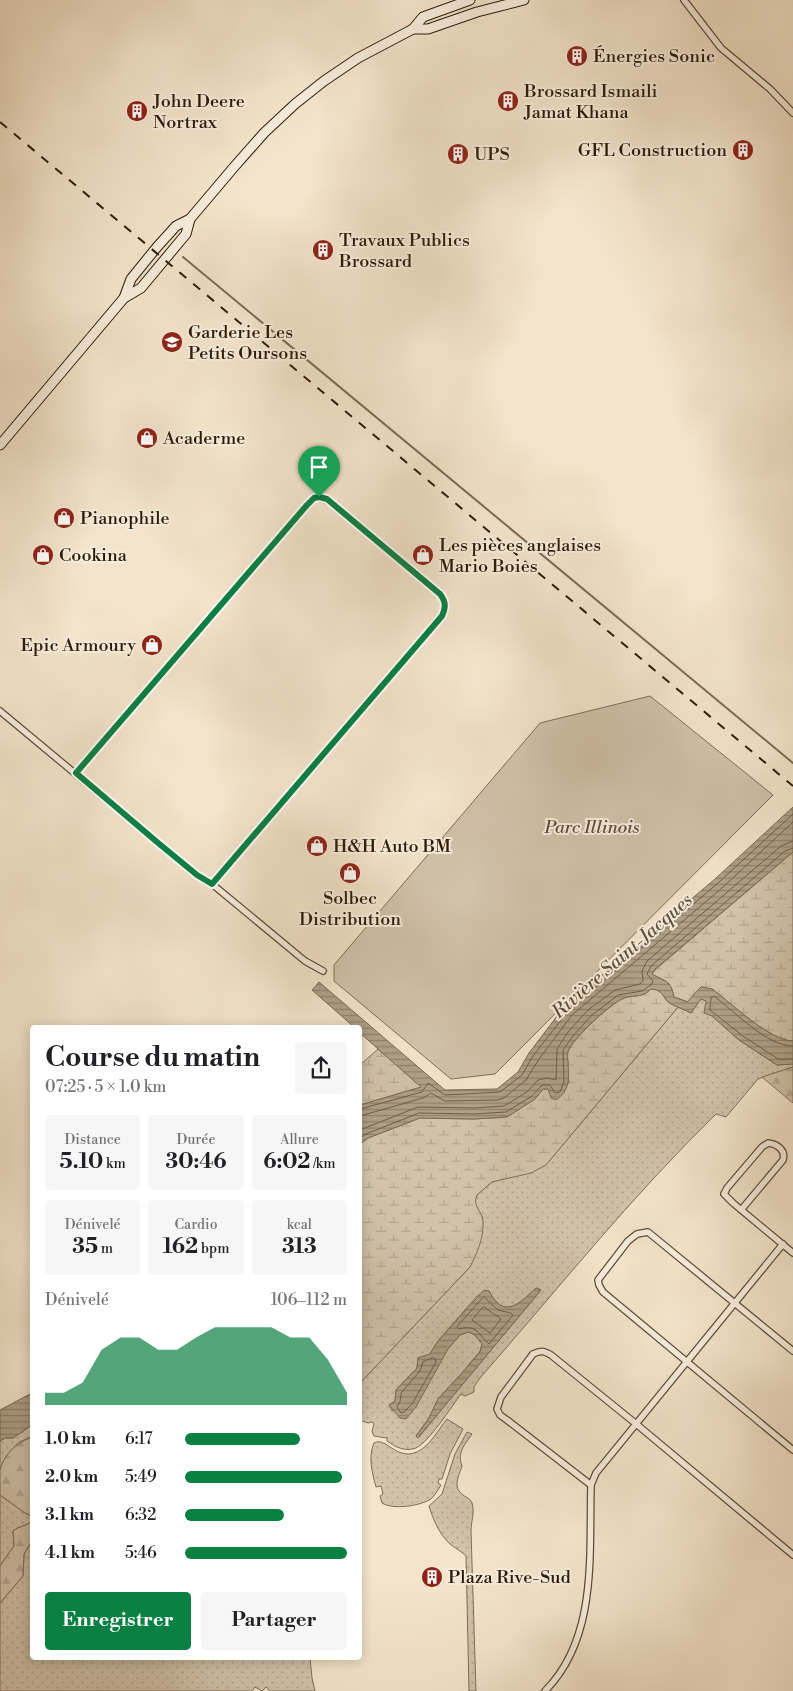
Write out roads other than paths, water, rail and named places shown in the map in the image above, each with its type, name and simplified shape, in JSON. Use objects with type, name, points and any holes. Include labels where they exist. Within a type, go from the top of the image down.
[{"type":"main road","points":[[124,298],[131,279],[176,226],[190,219],[264,133],[301,99],[358,58],[413,29],[423,17],[470,0]]},
{"type":"main road","points":[[413,29],[428,29],[467,15],[523,0]]},
{"type":"main road","points":[[0,445],[124,298],[141,288],[165,260],[186,234],[190,219]]},
{"type":"street","points":[[684,0],[721,48],[770,89],[793,113]]},
{"type":"street","points":[[76,773],[314,498],[327,499],[440,594],[445,600],[446,608],[442,616],[212,884]]},
{"type":"street","points":[[0,711],[197,875],[212,884],[305,961],[323,971]]},
{"type":"street","points":[[741,1210],[783,1160],[783,1151],[775,1144],[768,1143],[762,1147],[725,1191],[726,1197],[741,1210],[783,1244],[793,1253]]},
{"type":"street","points":[[793,1351],[648,1232],[637,1234],[628,1241],[598,1280],[603,1292],[793,1450]]},
{"type":"street","points":[[545,1691],[554,1682],[566,1661],[576,1640],[585,1613],[588,1595],[592,1485],[596,1473],[783,1244]]},
{"type":"street","points":[[592,1485],[500,1415],[497,1409],[501,1397],[533,1354],[539,1351],[544,1351],[635,1423],[793,1556]]},
{"type":"water","name":"Rivière Saint-Jacques","points":[[793,807],[793,852],[655,969],[652,974],[669,984],[674,997],[687,1002],[701,987],[712,989],[762,1028],[773,1035],[793,1041],[793,1064],[777,1065],[739,1040],[712,1016],[704,1013],[706,1001],[701,999],[691,1013],[671,1004],[660,992],[651,989],[643,994],[624,998],[615,1003],[591,1023],[571,1045],[568,1052],[568,1084],[564,1093],[556,1100],[551,1098],[548,1089],[543,1089],[535,1099],[507,1117],[474,1119],[420,1118],[368,1138],[362,1142],[362,1104],[421,1087],[362,1035],[362,1025],[352,1025],[312,990],[319,982],[445,1090],[497,1089],[518,1072],[529,1053],[564,1007],[715,879]]},
{"type":"water","points":[[536,1288],[541,1290],[418,1438],[416,1436],[429,1418],[438,1399],[480,1352],[482,1344],[475,1335],[469,1332],[460,1335],[448,1349],[416,1407],[406,1419],[400,1418],[389,1405],[395,1401],[396,1390],[417,1368],[418,1358],[430,1354],[438,1341],[484,1290],[489,1291],[500,1305],[506,1307],[518,1304]]},
{"type":"water","points":[[30,1394],[30,1426],[13,1438],[5,1438],[0,1441],[0,1410]]},
{"type":"waterway","points":[[183,257],[793,763]]},
{"type":"railway","points":[[0,122],[793,786]]},
{"type":"place","name":"Énergies Sonic","points":[[577,56]]},
{"type":"place","name":"Brossard Ismaili Jamat Khana","points":[[508,101]]},
{"type":"place","name":"John Deere Nortrax","points":[[137,111]]},
{"type":"place","name":"GFL Construction","points":[[743,150]]},
{"type":"place","name":"UPS","points":[[458,154]]},
{"type":"place","name":"Travaux Publics Brossard","points":[[323,250]]},
{"type":"place","name":"Garderie Les Petits Oursons","points":[[172,342]]},
{"type":"place","name":"Acaderme","points":[[147,438]]},
{"type":"place","name":"Pianophile","points":[[64,518]]},
{"type":"place","name":"Cookina","points":[[43,555]]},
{"type":"place","name":"Les pièces anglaises Mario Boies","points":[[423,555]]},
{"type":"place","name":"Epic Armoury","points":[[152,645]]},
{"type":"place","name":"H&H Auto BM","points":[[317,846]]},
{"type":"place","name":"Solbec Distribution","points":[[350,873]]},
{"type":"place","name":"Plaza Rive-Sud","points":[[432,1577]]},
{"type":"park label","name":"Parc Illinois","points":[[592,827]]}]
